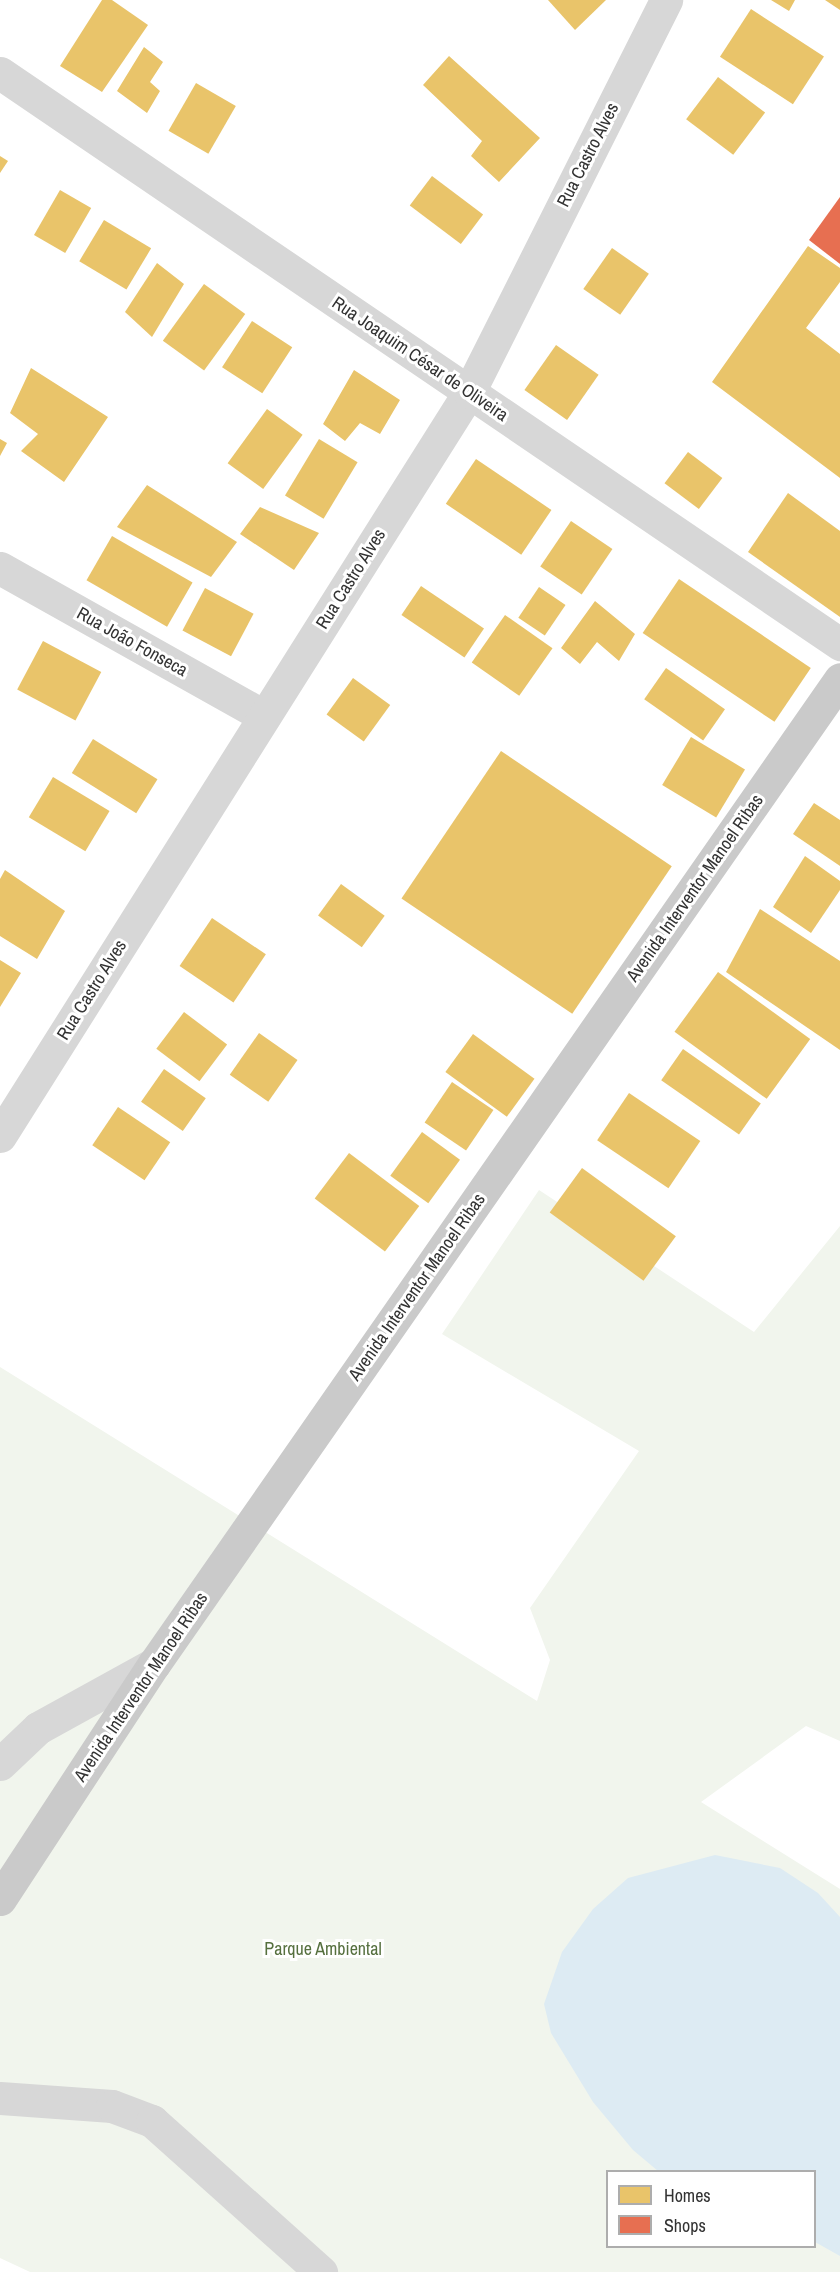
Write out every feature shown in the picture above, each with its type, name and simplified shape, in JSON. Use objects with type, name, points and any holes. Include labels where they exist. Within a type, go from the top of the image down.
[{"type":"main road","name":"Avenida Interventor Manoel Ribas","points":[[0,1899],[154,1664],[840,679]]},
{"type":"street","name":"Rua Castro Alves","points":[[0,1136],[469,392],[666,0]]},
{"type":"street","name":"Rua Joaquim César de Oliveira","points":[[0,73],[840,644]]},
{"type":"street","name":"Rua João Fonseca","points":[[0,568],[264,716]]},
{"type":"street","points":[[0,1764],[38,1728],[154,1664]]},
{"type":"street","points":[[0,2098],[112,2106],[152,2121],[321,2272]]},
{"type":"green space","name":"Parque Ambiental","points":[[539,1190],[754,1332],[840,1226],[840,1741],[806,1726],[701,1802],[840,1889],[840,2272],[30,2272],[0,2258],[0,1367],[537,1701],[550,1660],[530,1608],[639,1451],[442,1334]]},
{"type":"shaded area","points":[[715,1855],[780,1868],[818,1893],[840,1917],[840,2256],[816,2243],[816,2170],[657,2170],[633,2150],[593,2102],[551,2033],[544,2004],[562,1952],[593,1909],[628,1878]]},
{"type":"building: Homes","points":[[102,0],[112,0],[148,25],[102,92],[60,66]]},
{"type":"building: Homes","points":[[548,0],[606,0],[575,30]]},
{"type":"building: Homes","points":[[771,0],[795,0],[789,11]]},
{"type":"building: Homes","points":[[825,0],[840,0],[840,10]]},
{"type":"building: Homes","points":[[751,9],[824,56],[793,104],[720,57]]},
{"type":"building: Homes","points":[[144,47],[163,62],[150,82],[160,91],[147,113],[117,91]]},
{"type":"building: Homes","points":[[449,56],[540,138],[499,182],[471,156],[482,141],[423,85]]},
{"type":"building: Homes","points":[[718,77],[765,113],[733,155],[686,119]]},
{"type":"building: Homes","points":[[196,83],[236,106],[208,154],[168,131]]},
{"type":"building: Homes","points":[[0,156],[8,161],[0,173]]},
{"type":"building: Homes","points":[[432,176],[483,215],[461,244],[410,206]]},
{"type":"building: Homes","points":[[60,190],[91,208],[65,253],[34,235]]},
{"type":"building: Homes","points":[[104,220],[151,248],[126,289],[79,261]]},
{"type":"building: Homes","points":[[808,246],[840,268],[840,282],[806,328],[840,354],[840,478],[712,382]]},
{"type":"building: Homes","points":[[612,248],[649,274],[620,315],[583,289]]},
{"type":"building: Homes","points":[[157,263],[184,284],[152,337],[125,312]]},
{"type":"building: Homes","points":[[204,284],[245,314],[204,371],[163,341]]},
{"type":"building: Homes","points":[[252,321],[292,347],[262,393],[222,367]]},
{"type":"building: Homes","points":[[556,345],[599,375],[567,420],[524,390]]},
{"type":"building: Homes","points":[[31,368],[108,417],[64,482],[21,451],[38,434],[10,413]]},
{"type":"building: Homes","points":[[354,370],[400,400],[380,434],[360,423],[345,441],[323,424]]},
{"type":"building: Homes","points":[[267,409],[303,435],[263,489],[228,463]]},
{"type":"building: Homes","points":[[0,439],[7,443],[0,456]]},
{"type":"building: Homes","points":[[319,439],[358,462],[324,519],[285,496]]},
{"type":"building: Homes","points":[[688,452],[722,478],[699,509],[665,483]]},
{"type":"building: Homes","points":[[476,459],[551,510],[521,555],[446,504]]},
{"type":"building: Homes","points":[[147,485],[237,542],[211,577],[117,527]]},
{"type":"building: Homes","points":[[788,493],[840,531],[840,617],[748,552]]},
{"type":"building: Homes","points":[[260,507],[319,533],[294,570],[240,534]]},
{"type":"building: Homes","points":[[571,521],[612,549],[582,595],[540,567]]},
{"type":"building: Homes","points":[[112,536],[193,582],[167,627],[87,580]]},
{"type":"building: Homes","points":[[679,579],[811,668],[774,722],[643,633]]},
{"type":"building: Homes","points":[[421,586],[484,628],[464,658],[401,615]]},
{"type":"building: Homes","points":[[539,587],[566,605],[545,636],[518,618]]},
{"type":"building: Homes","points":[[205,588],[254,614],[231,656],[182,630]]},
{"type":"building: Homes","points":[[595,601],[635,634],[619,661],[597,642],[580,664],[561,648]]},
{"type":"building: Homes","points":[[505,615],[553,648],[519,696],[472,663]]},
{"type":"building: Homes","points":[[43,641],[101,672],[75,721],[17,690]]},
{"type":"building: Homes","points":[[666,668],[725,709],[703,740],[644,699]]},
{"type":"building: Homes","points":[[353,678],[390,705],[364,741],[327,714]]},
{"type":"building: Homes","points":[[691,737],[745,769],[716,817],[662,785]]},
{"type":"building: Homes","points":[[93,739],[157,779],[136,813],[72,773]]},
{"type":"building: Homes","points":[[501,751],[672,866],[572,1014],[401,899]]},
{"type":"building: Homes","points":[[53,777],[110,811],[85,851],[29,817]]},
{"type":"building: Homes","points":[[814,803],[840,820],[840,866],[793,834]]},
{"type":"building: Homes","points":[[805,856],[840,881],[840,890],[811,933],[773,907]]},
{"type":"building: Homes","points":[[5,870],[65,911],[37,959],[0,936],[0,879]]},
{"type":"building: Homes","points":[[341,884],[385,916],[362,947],[318,916]]},
{"type":"building: Homes","points":[[760,909],[840,961],[840,1050],[726,972]]},
{"type":"building: Homes","points":[[212,918],[266,954],[233,1002],[180,966]]},
{"type":"building: Homes","points":[[0,960],[21,973],[0,1007]]},
{"type":"building: Homes","points":[[718,972],[810,1039],[767,1099],[675,1032]]},
{"type":"building: Homes","points":[[184,1012],[227,1044],[199,1081],[156,1049]]},
{"type":"building: Homes","points":[[259,1033],[298,1060],[268,1102],[230,1075]]},
{"type":"building: Homes","points":[[473,1034],[534,1079],[507,1117],[445,1072]]},
{"type":"building: Homes","points":[[683,1049],[761,1103],[739,1135],[661,1080]]},
{"type":"building: Homes","points":[[164,1069],[206,1098],[183,1131],[141,1102]]},
{"type":"building: Homes","points":[[452,1082],[493,1110],[466,1151],[425,1123]]},
{"type":"building: Homes","points":[[629,1093],[700,1141],[668,1188],[597,1140]]},
{"type":"building: Homes","points":[[118,1107],[170,1142],[145,1180],[92,1145]]},
{"type":"building: Homes","points":[[422,1132],[460,1160],[428,1203],[390,1176]]},
{"type":"building: Homes","points":[[349,1153],[419,1206],[385,1251],[315,1199]]},
{"type":"building: Homes","points":[[582,1168],[676,1236],[644,1281],[550,1212]]},
{"type":"building: Shops","points":[[840,197],[840,264],[809,240]]}]
